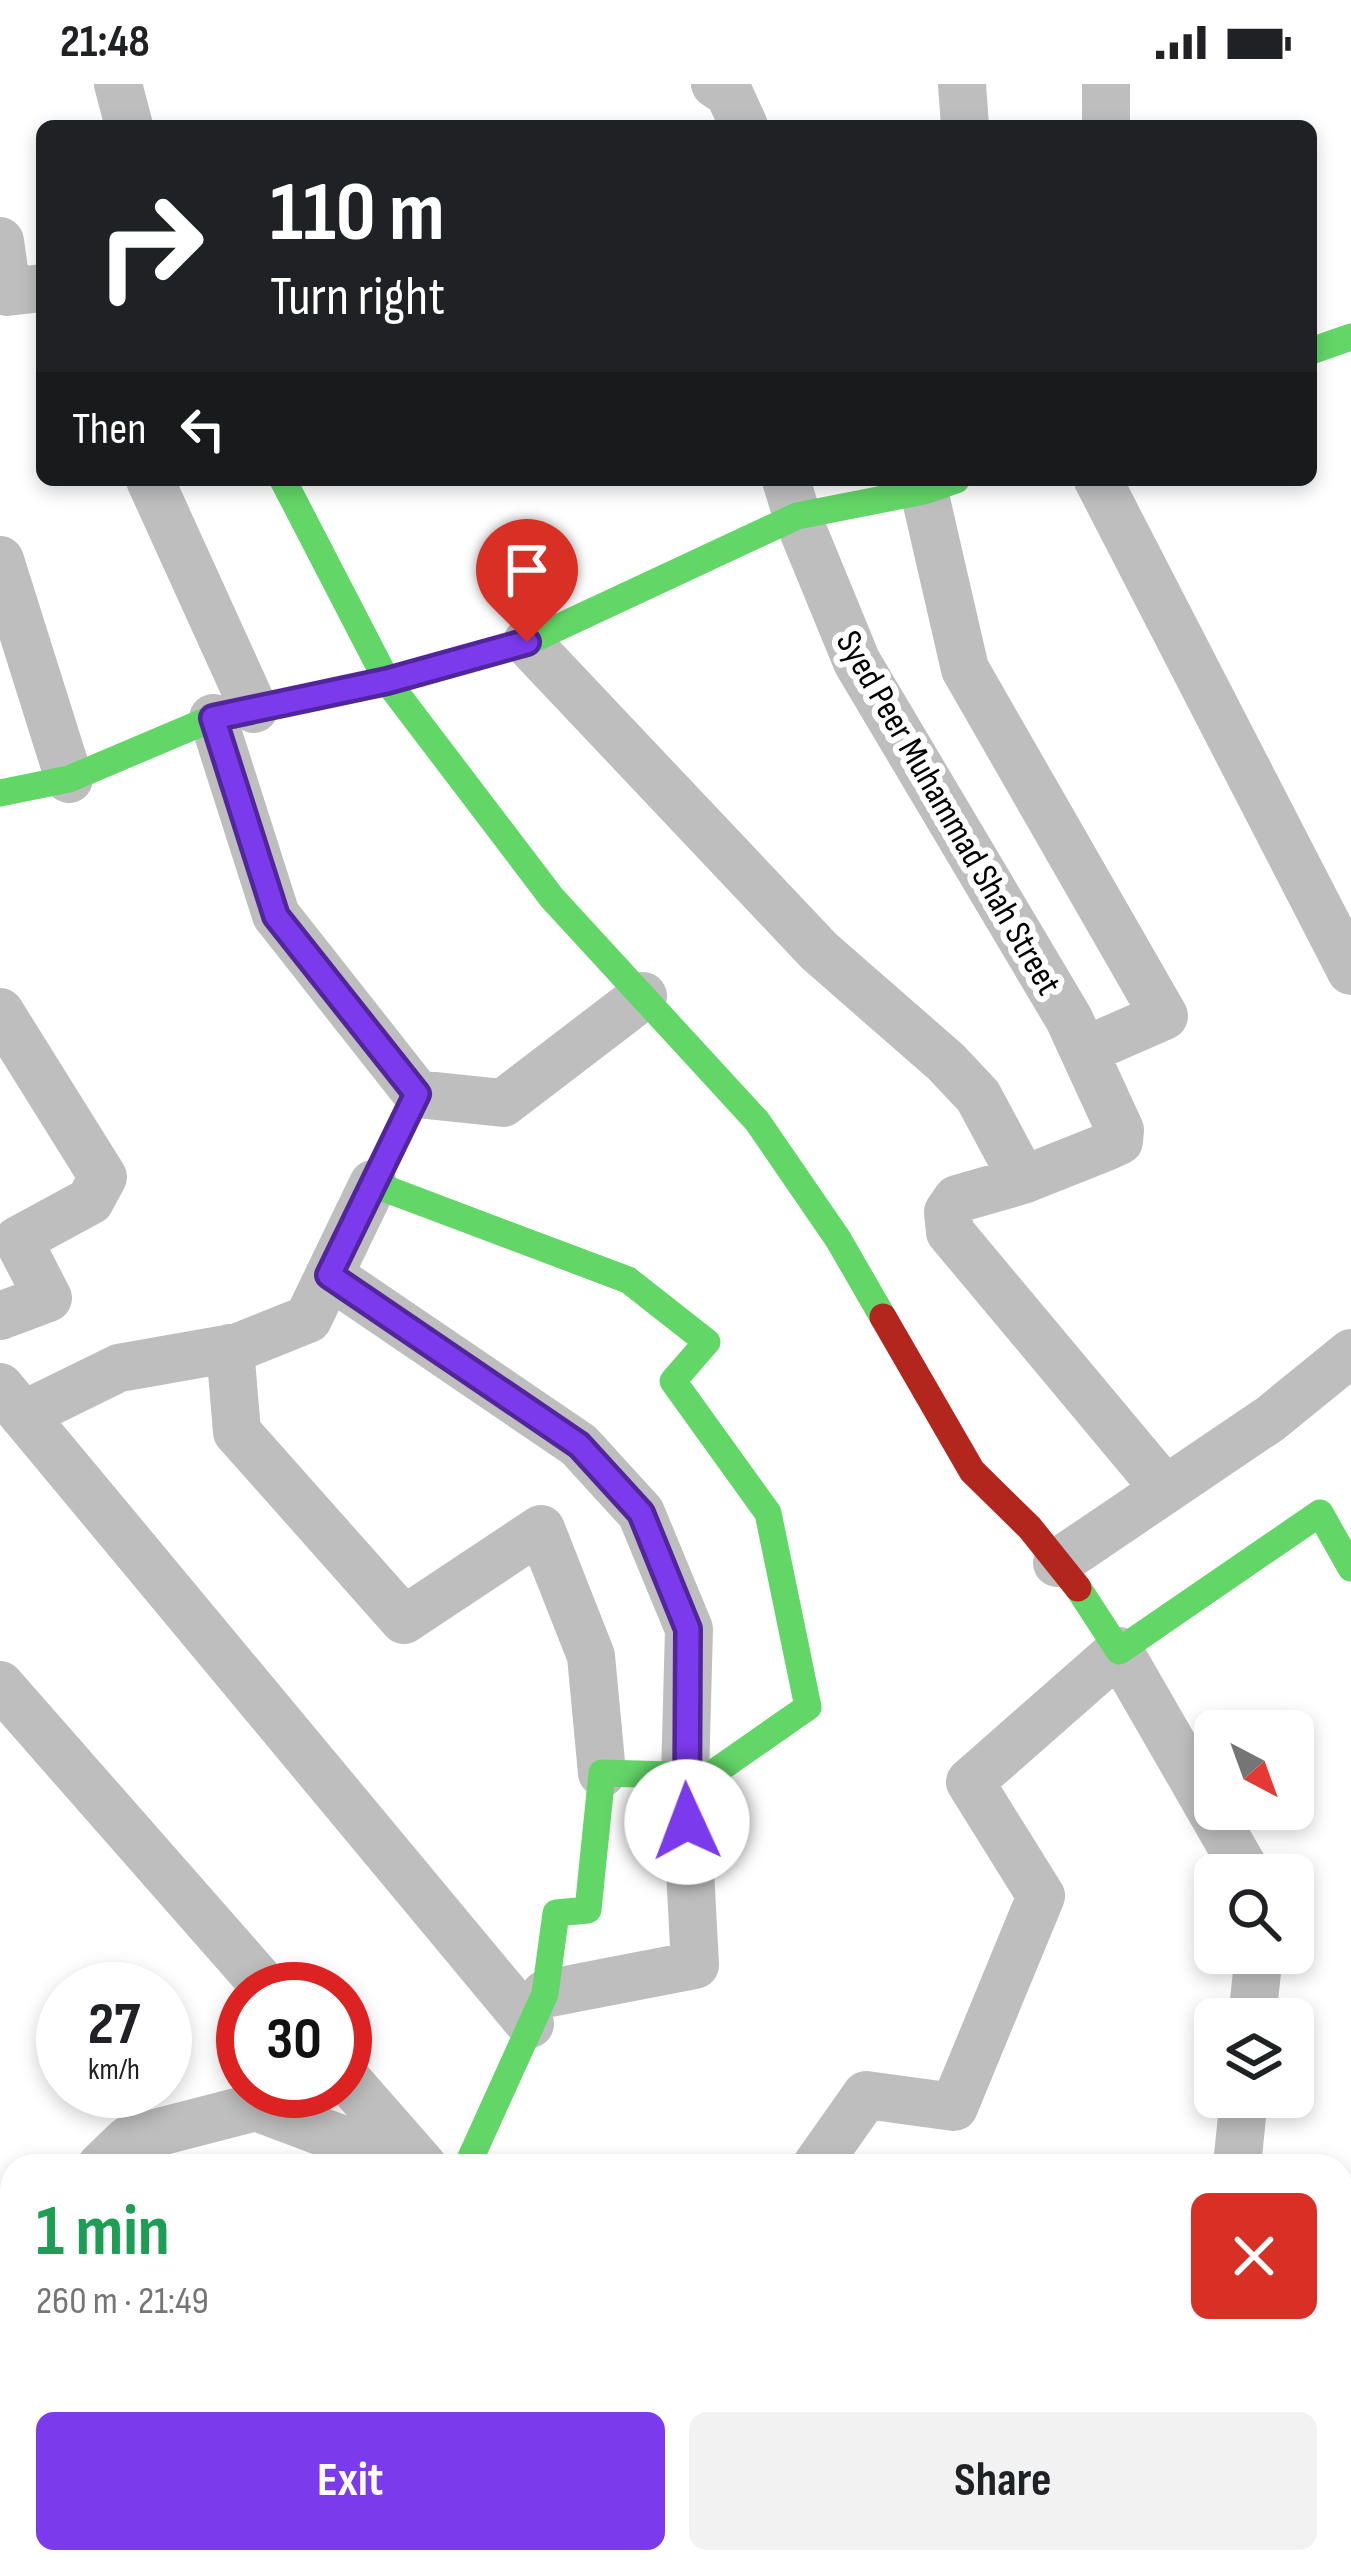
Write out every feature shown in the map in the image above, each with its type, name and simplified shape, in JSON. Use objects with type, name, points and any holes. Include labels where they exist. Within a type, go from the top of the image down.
[{"type":"street","points":[[118,84],[127,120]]},
{"type":"street","points":[[715,84],[728,94],[741,120]]},
{"type":"street","points":[[962,84],[964,120]]},
{"type":"street","points":[[1106,84],[1106,120]]},
{"type":"street","points":[[0,241],[7,292],[36,288]]},
{"type":"street","points":[[152,486],[233,713],[276,916],[417,1094],[503,1103],[643,996]]},
{"type":"street","points":[[286,486],[387,681],[552,898],[757,1121],[838,1239],[972,1471],[1030,1528],[1078,1588],[1236,1854]]},
{"type":"street","points":[[0,793],[68,779],[233,713],[387,681],[527,642],[792,498],[940,486],[965,669],[1164,1016],[1084,1051]]},
{"type":"street","points":[[1101,486],[1351,971]]},
{"type":"street","name":"Syed Peer Muhammad Shah Street","points":[[792,498],[857,662],[971,849],[1084,1051],[1120,1130],[1119,1141],[1023,1180]]},
{"type":"street","points":[[0,560],[68,779]]},
{"type":"street","points":[[527,642],[819,951],[978,1096],[1023,1180],[957,1199],[948,1212],[950,1232],[1164,1488]]},
{"type":"street","points":[[0,1012],[103,1177],[90,1201],[19,1240],[48,1298],[0,1316]]},
{"type":"street","points":[[417,1094],[308,1319],[230,1348],[119,1368],[12,1401],[538,2009]]},
{"type":"street","points":[[373,1184],[628,1280],[706,1342],[674,1381],[768,1513],[808,1706],[709,1776],[602,1774]]},
{"type":"street","points":[[329,1275],[579,1445],[641,1513],[688,1629],[685,1775],[695,1965],[538,2009]]},
{"type":"street","points":[[230,1348],[237,1432],[404,1619],[541,1529],[591,1656],[602,1774],[588,1910],[556,1913],[538,2009],[472,2154]]},
{"type":"street","points":[[1057,1563],[1270,1419],[1351,1353]]},
{"type":"street","points":[[824,2154],[866,2095],[954,2107],[1042,1896],[970,1782],[1119,1652],[1320,1513],[1351,1568]]},
{"type":"street","points":[[0,1684],[243,1962]]},
{"type":"street","points":[[113,2154],[128,2140],[256,2108],[381,2154]]},
{"type":"street","points":[[372,2108],[412,2154]]},
{"type":"street","points":[[1238,2154],[1242,2118]]},
{"type":"traffic: fast","points":[[1317,349],[1351,337]]},
{"type":"traffic: fast","points":[[286,486],[387,681],[552,898],[757,1121],[838,1239],[883,1317]]},
{"type":"traffic: fast","points":[[0,793],[69,779],[213,718],[387,681],[527,642],[797,516],[939,486]]},
{"type":"traffic: fast","points":[[417,1094],[373,1184],[628,1280],[707,1342],[673,1381],[768,1513],[808,1707],[709,1776],[602,1773],[588,1910],[556,1913],[545,1994],[472,2154]]},
{"type":"traffic: fast","points":[[1078,1588],[1119,1651],[1320,1513],[1351,1568]]},
{"type":"traffic: jam","points":[[883,1317],[972,1471],[1030,1528],[1078,1588]]},
{"type":"route","points":[[527,642],[387,681],[213,718],[276,916],[417,1094],[329,1275],[579,1445],[641,1513],[688,1629],[687,1822]]}]
